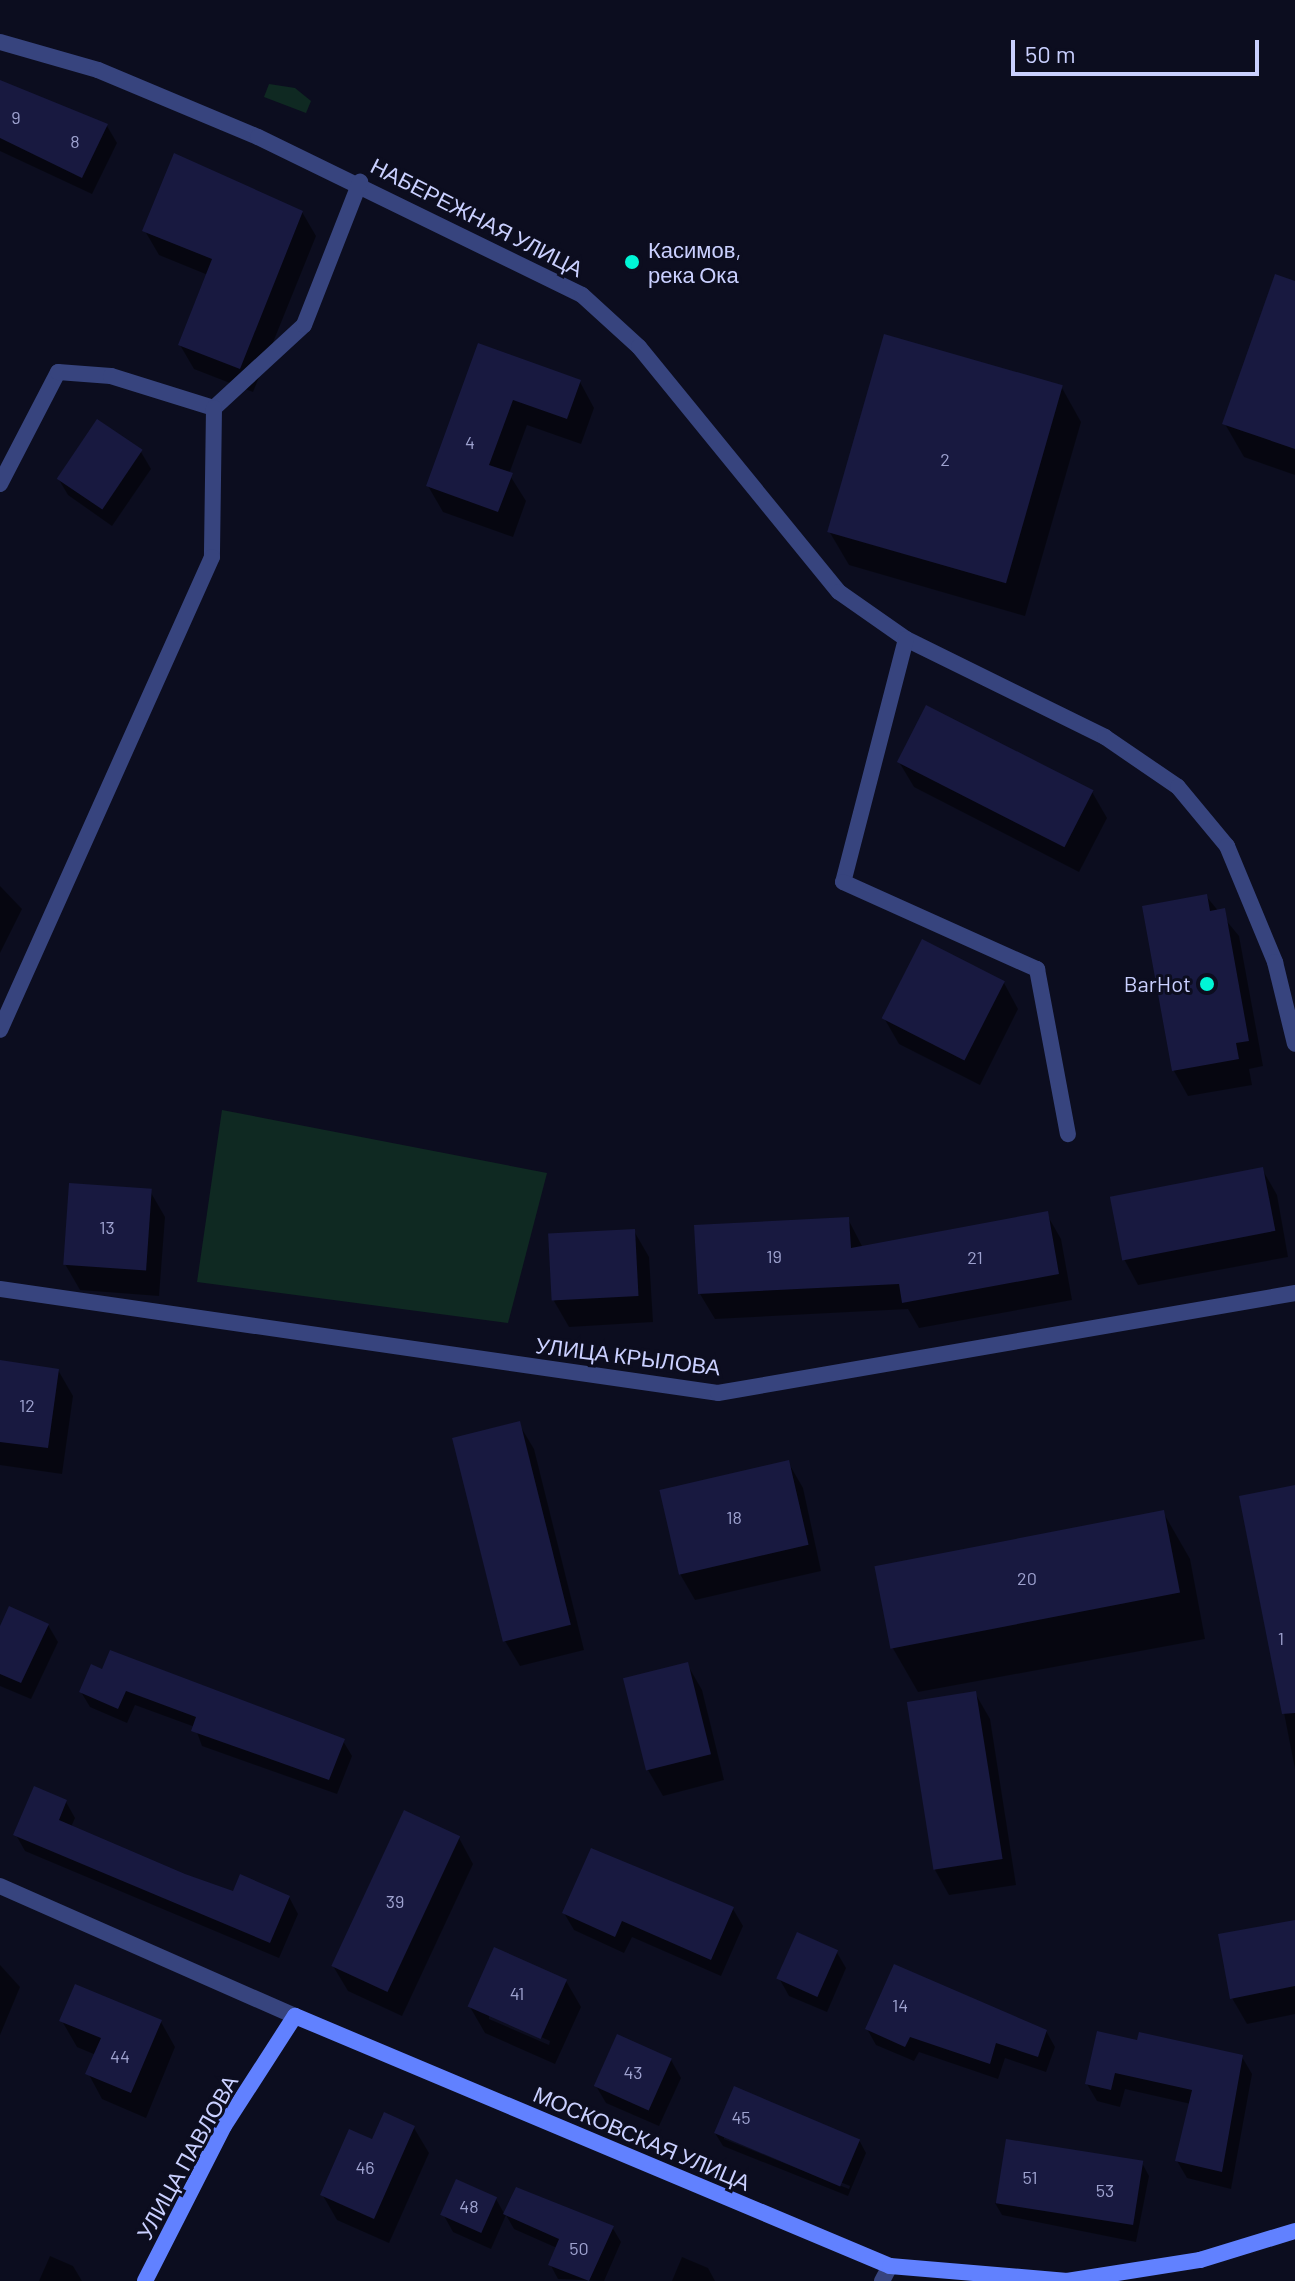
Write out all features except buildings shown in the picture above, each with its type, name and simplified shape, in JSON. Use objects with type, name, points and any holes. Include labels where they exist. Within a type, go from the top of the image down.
[{"type":"main road","name":"МОСКОВСКАЯ УЛИЦА","points":[[295,2016],[886,2274],[1067,2281],[1200,2260],[1295,2231]]},
{"type":"main road","name":"УЛИЦА ПАВЛОВА","points":[[145,2281],[224,2126],[295,2016]]},
{"type":"street","name":"НАБЕРЕЖНАЯ УЛИЦА","points":[[0,42],[98,70],[360,182],[582,295],[639,347],[807,560],[906,639],[1105,737],[1178,787],[1227,846],[1275,962],[1295,1044]]},
{"type":"street","points":[[0,1030],[212,557],[214,408],[304,325],[360,182]]},
{"type":"street","points":[[0,484],[58,372],[111,376],[214,408]]},
{"type":"street","points":[[906,639],[843,882],[1037,969],[1068,1134]]},
{"type":"street","name":"УЛИЦА КРЫЛОВА","points":[[0,1289],[718,1393],[1295,1293]]},
{"type":"street","name":"МОСКОВСКАЯ УЛИЦА","points":[[0,1886],[295,2016]]},
{"type":"green space","points":[[269,84],[295,88],[311,101],[306,113],[264,97]]},
{"type":"green space","points":[[222,1110],[547,1173],[508,1323],[197,1282]]},
{"type":"place","name":"Касимов, река Ока","points":[[632,262]]},
{"type":"place","name":"BarHot","points":[[1207,984]]}]
